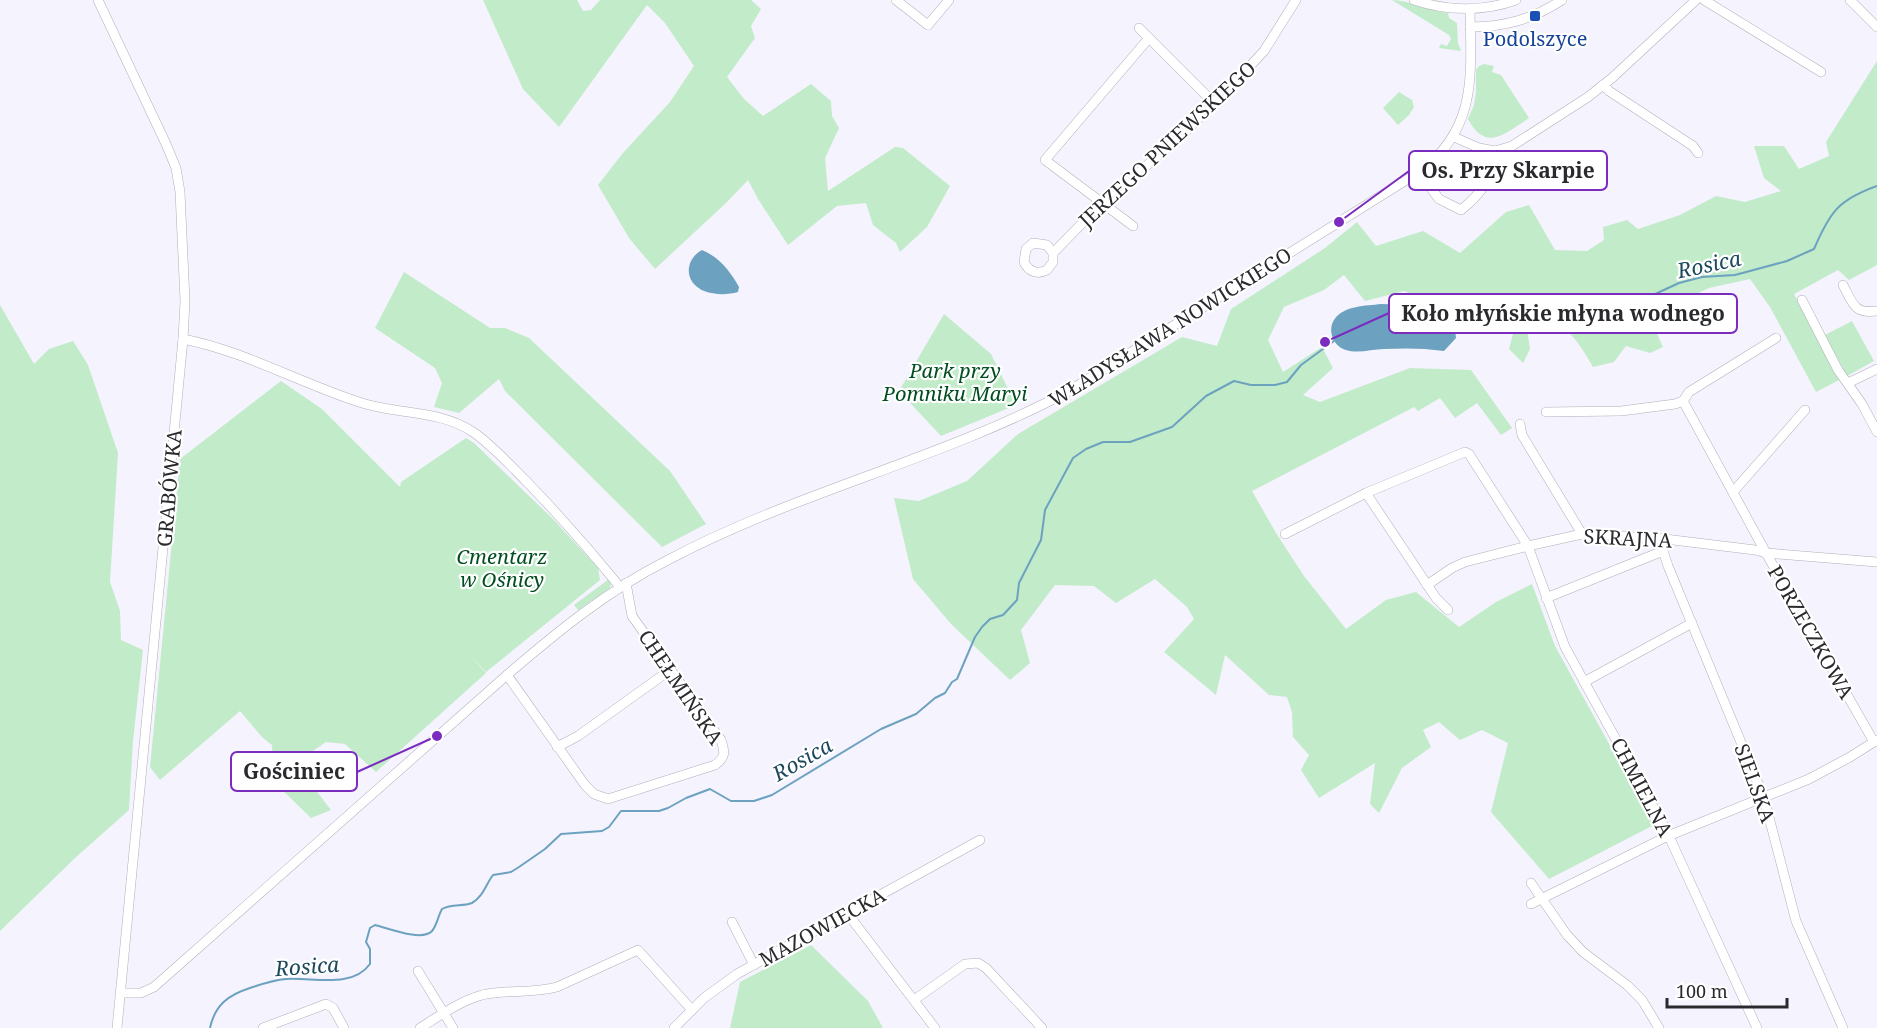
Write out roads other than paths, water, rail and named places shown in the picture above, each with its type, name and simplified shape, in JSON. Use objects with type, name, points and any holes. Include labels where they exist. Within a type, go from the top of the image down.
[{"type":"street","name":"GRABÓWKA","points":[[98,0],[176,168],[180,192],[185,301],[117,1028]]},
{"type":"street","points":[[896,0],[928,26],[949,0]]},
{"type":"street","name":"JERZEGO PNIEWSKIEGO","points":[[1053,253],[1102,205],[1178,139],[1264,51],[1296,0]]},
{"type":"street","points":[[1414,0],[1444,7],[1470,9],[1515,0]]},
{"type":"street","points":[[1470,27],[1486,27],[1521,21],[1562,0]]},
{"type":"street","points":[[1454,137],[1479,148],[1495,151],[1512,146],[1603,85],[1696,0]]},
{"type":"street","points":[[1704,0],[1821,72]]},
{"type":"street","points":[[1850,0],[1877,27]]},
{"type":"street","name":"WŁADYSŁAWA NOWICKIEGO","points":[[121,993],[141,993],[154,987],[557,632],[623,585],[665,561],[720,535],[981,432],[1069,392],[1419,172],[1438,156],[1454,137],[1468,101],[1471,78],[1470,9]]},
{"type":"street","points":[[1139,28],[1214,103]]},
{"type":"street","points":[[1134,226],[1102,205],[1045,160],[1149,38]]},
{"type":"street","points":[[1603,85],[1694,146],[1698,153]]},
{"type":"street","points":[[1419,172],[1439,199],[1461,210],[1473,201],[1488,178],[1495,163],[1495,151]]},
{"type":"street","points":[[1843,285],[1858,310],[1865,313],[1877,312]]},
{"type":"street","points":[[1802,300],[1838,370],[1877,432]]},
{"type":"street","points":[[183,339],[223,349],[375,407],[430,415],[465,427],[475,433],[511,466],[623,585]]},
{"type":"street","points":[[1546,412],[1621,411],[1675,404],[1683,400],[1689,392],[1776,339]]},
{"type":"street","points":[[1848,384],[1877,369]]},
{"type":"street","name":"PORZECZKOWA","points":[[1683,400],[1767,553],[1876,741]]},
{"type":"street","points":[[1734,492],[1805,410]]},
{"type":"street","points":[[1520,424],[1522,435],[1582,534]]},
{"type":"street","points":[[1285,534],[1366,493],[1465,452],[1469,454],[1528,546]]},
{"type":"street","points":[[1366,493],[1436,598],[1448,610]]},
{"type":"street","name":"SKRAJNA","points":[[1427,585],[1465,562],[1582,534],[1665,540],[1767,553],[1877,562]]},
{"type":"street","points":[[1663,551],[1665,540]]},
{"type":"street","name":"CHMIELNA","points":[[1528,546],[1565,647],[1668,836],[1757,1028]]},
{"type":"street","name":"SKRAJNA","points":[[1546,598],[1663,551]]},
{"type":"street","name":"SIELSKA","points":[[1663,551],[1764,798],[1796,921],[1843,1028]]},
{"type":"street","name":"CHEŁMIŃSKA","points":[[507,675],[585,785],[594,794],[608,799],[715,765],[723,759],[725,752],[721,740],[632,616],[623,585]]},
{"type":"street","points":[[1584,682],[1692,623]]},
{"type":"street","points":[[558,747],[578,736],[670,670]]},
{"type":"street","points":[[1531,904],[1668,836],[1827,770],[1876,741]]},
{"type":"street","name":"MAZOWIECKA","points":[[674,1028],[720,985],[980,840]]},
{"type":"street","points":[[1531,883],[1567,935],[1583,952],[1627,985],[1642,1000],[1659,1028]]},
{"type":"street","points":[[847,913],[935,1028]]},
{"type":"street","points":[[732,922],[754,965]]},
{"type":"street","points":[[420,1028],[465,1001],[484,994],[543,991],[557,987],[638,950],[692,1010]]},
{"type":"street","points":[[914,1000],[965,964],[978,963],[986,968],[1042,1028]]},
{"type":"street","points":[[418,971],[453,1028]]},
{"type":"street","points":[[263,1028],[326,1004],[333,1008],[344,1028]]},
{"type":"water","points":[[702,250],[714,256],[728,270],[739,287],[738,292],[712,293],[704,291],[693,283],[689,265],[696,254]]},
{"type":"water","points":[[1381,304],[1411,305],[1423,320],[1433,325],[1443,323],[1449,318],[1479,320],[1488,325],[1485,328],[1456,327],[1456,338],[1444,351],[1406,348],[1355,352],[1338,346],[1331,329],[1338,315],[1356,307]]},
{"type":"waterway","name":"Rosica","points":[[1488,325],[1532,313],[1559,310],[1574,314],[1599,315],[1610,321],[1631,312],[1653,295],[1679,283],[1702,277],[1735,275],[1787,261],[1814,249],[1831,216],[1844,202],[1877,186]]},
{"type":"waterway","name":"Rosica","points":[[210,1028],[219,1007],[242,991],[281,980],[331,980],[353,977],[370,964],[370,949],[366,942],[370,928],[375,925],[413,935],[427,934],[434,929],[442,909],[472,903],[482,894],[493,875],[511,872],[545,849],[561,834],[602,831],[609,827],[621,811],[659,811],[710,789],[731,801],[754,801],[772,795],[881,729],[916,714],[935,698],[945,693],[952,682],[957,679],[975,637],[982,627],[990,619],[1003,615],[1017,600],[1019,583],[1041,540],[1045,510],[1073,458],[1086,449],[1103,442],[1130,442],[1172,427],[1206,396],[1234,381],[1251,385],[1275,385],[1287,382],[1301,365],[1334,341]]},
{"type":"place","name":"Podolszyce","points":[[1535,16]]},
{"type":"place","name":"Os. Przy Skarpie","points":[[1339,222]]},
{"type":"place","name":"Koło młyńskie młyna wodnego","points":[[1325,342]]},
{"type":"place","name":"Gościniec","points":[[437,736]]},
{"type":"park label","name":"Park przy Pomniku Maryi","points":[[955,382]]},
{"type":"park label","name":"Cmentarz w Ośnicy","points":[[502,568]]}]
